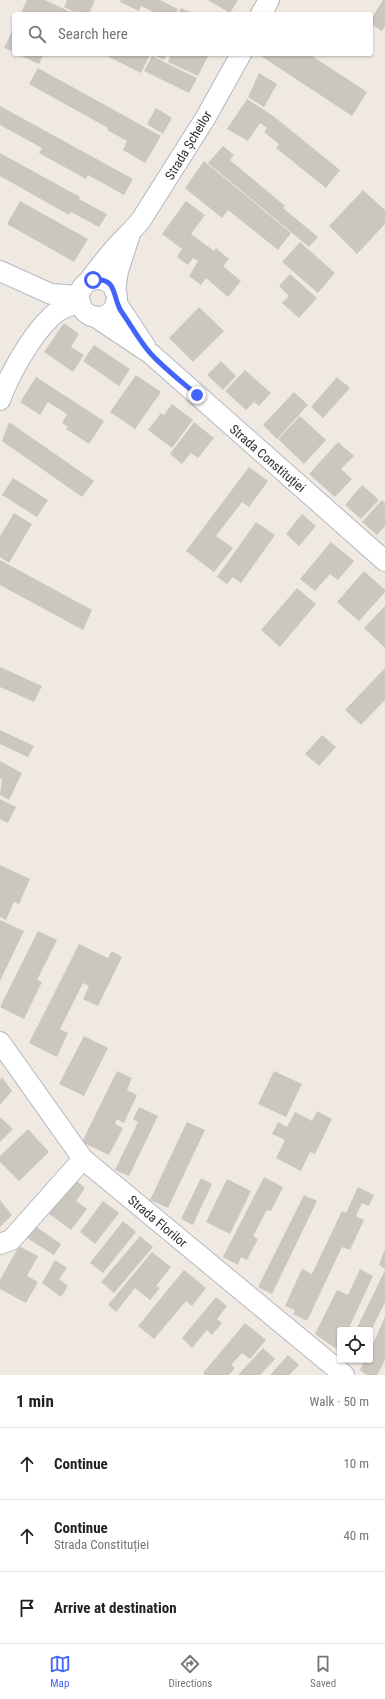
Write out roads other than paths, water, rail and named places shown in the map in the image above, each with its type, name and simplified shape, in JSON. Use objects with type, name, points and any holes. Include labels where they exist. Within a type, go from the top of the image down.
[{"type":"street","points":[[262,12],[269,0]]},
{"type":"street","name":"Strada Șcheilor","points":[[116,297],[118,271],[131,234],[178,163],[240,56]]},
{"type":"street","name":"Strada Șcheilor","points":[[82,294],[115,248],[131,234]]},
{"type":"street","points":[[0,271],[51,294],[82,294]]},
{"type":"street","points":[[0,400],[10,378],[43,325],[50,317],[82,294],[93,280],[104,280],[109,282],[116,297],[114,308],[105,315],[94,316],[85,311],[82,294]]},
{"type":"street","name":"Strada Constituției","points":[[116,297],[151,354]]},
{"type":"street","name":"Strada Constituției","points":[[94,316],[151,354],[385,561]]},
{"type":"street","name":"Strada Florilor","points":[[0,1042],[83,1159],[344,1375]]},
{"type":"street","points":[[0,1244],[11,1240],[83,1159]]}]
